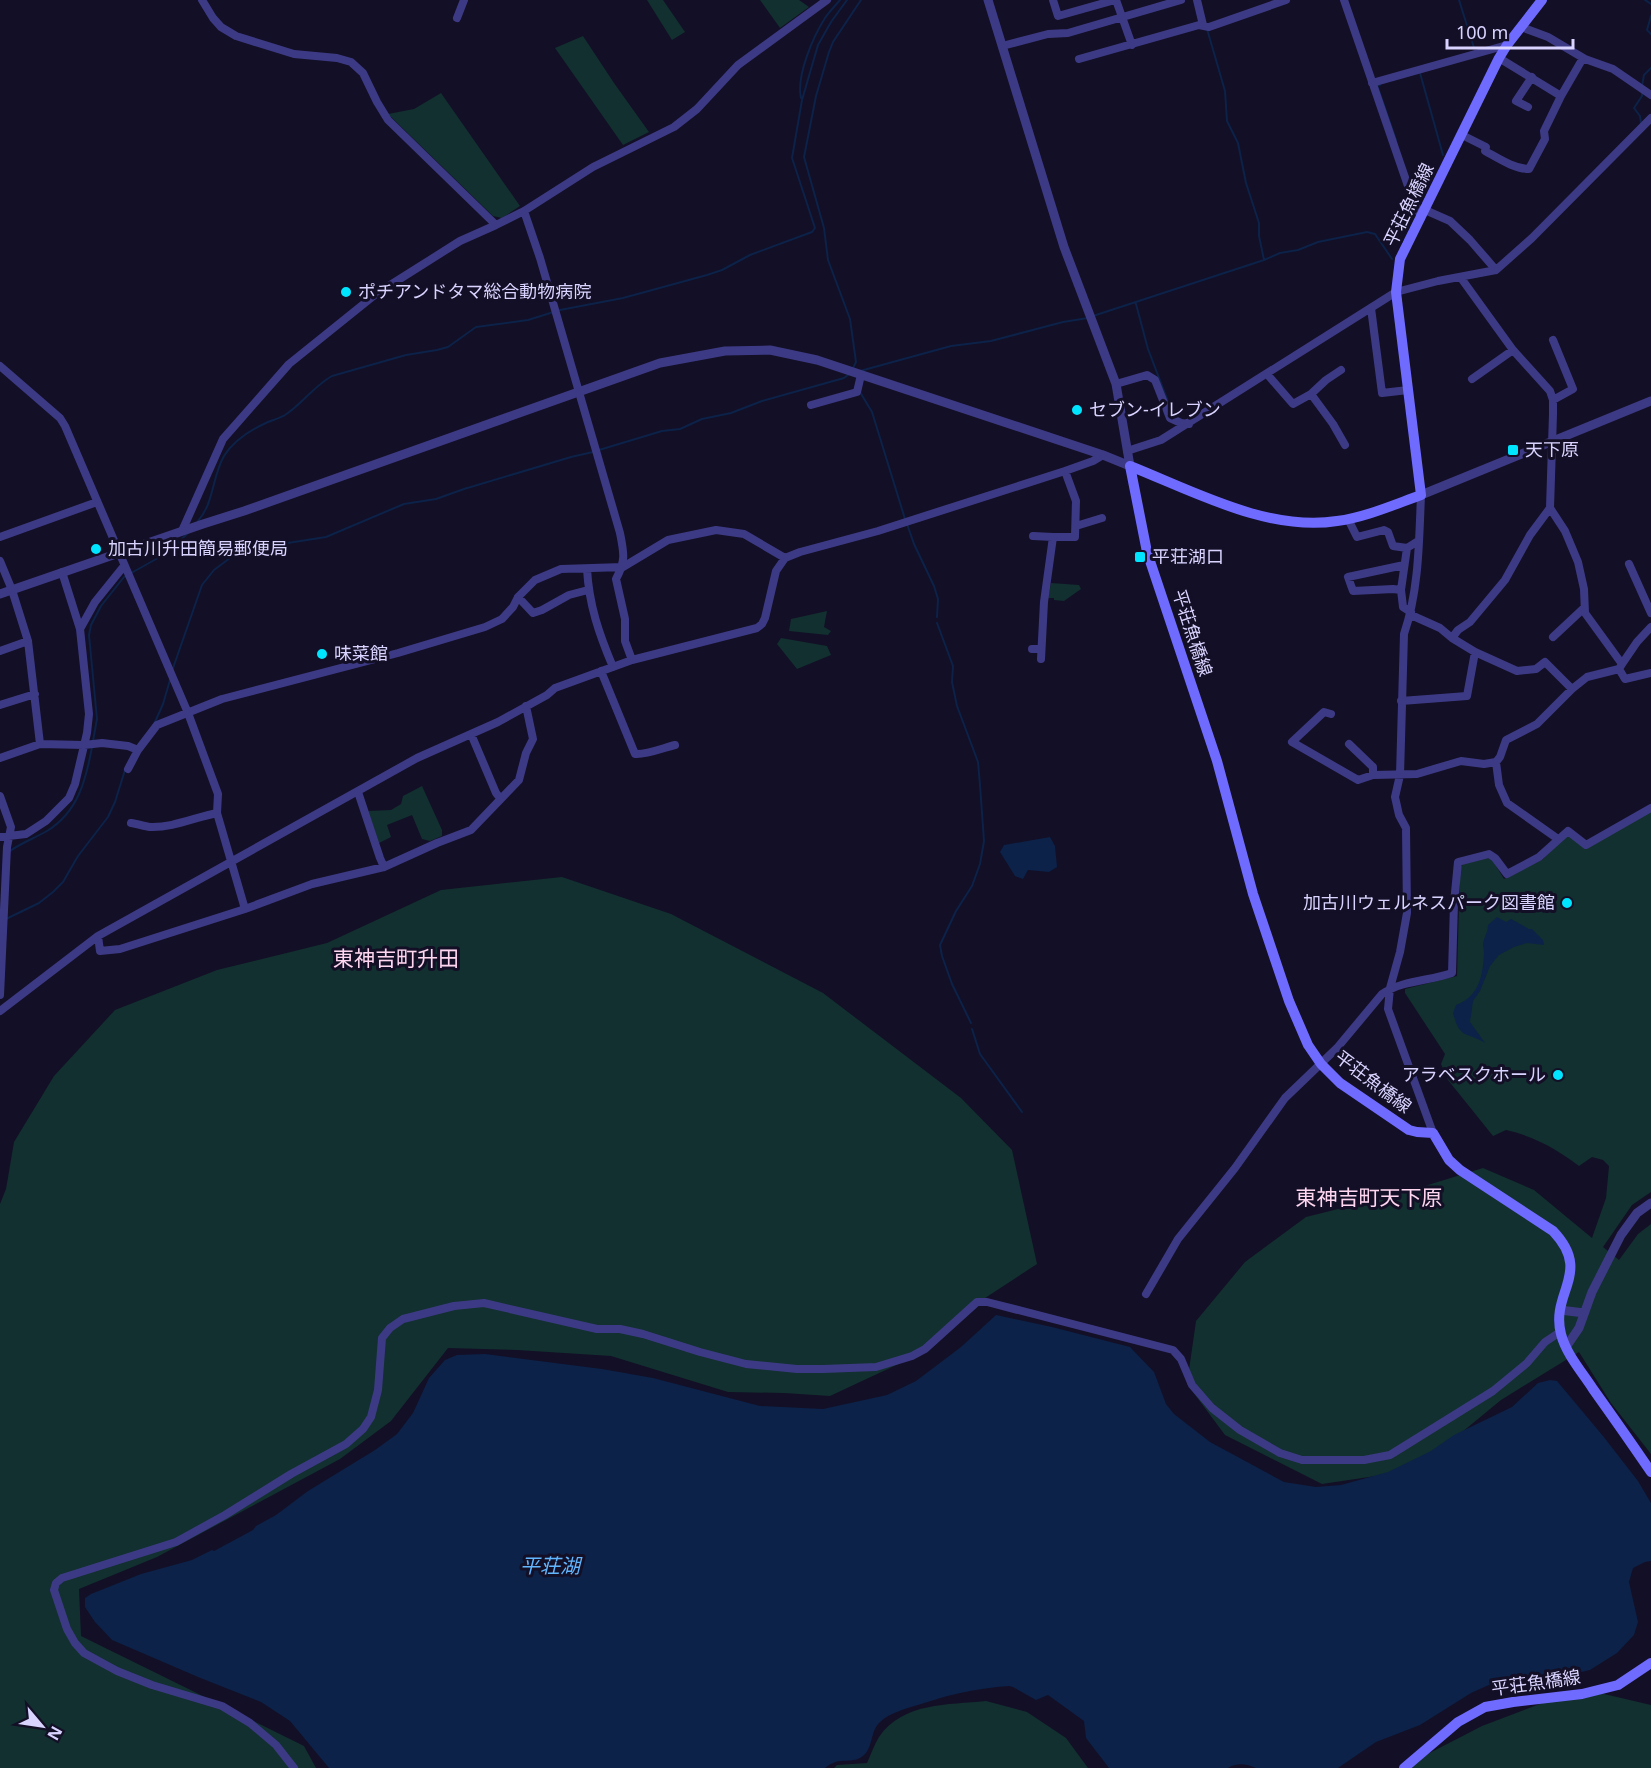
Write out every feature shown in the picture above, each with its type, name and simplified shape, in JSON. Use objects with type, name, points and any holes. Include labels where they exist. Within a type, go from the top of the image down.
[{"type":"main road","name":"平荘魚橋線","points":[[1421,495],[1396,292],[1400,259],[1499,58],[1542,0]]},
{"type":"main road","name":"平荘魚橋線","points":[[1131,466],[1147,552],[1217,762],[1253,894],[1289,1001],[1308,1045],[1321,1064],[1340,1083],[1409,1130],[1433,1133]]},
{"type":"main road","points":[[1131,466],[1234,508],[1284,521],[1305,523],[1348,519],[1421,495]]},
{"type":"main road","points":[[1433,1133],[1449,1160],[1460,1170],[1553,1231],[1563,1240],[1571,1260],[1570,1275],[1560,1310],[1560,1332],[1566,1347],[1651,1472]]},
{"type":"main road","name":"平荘魚橋線","points":[[1404,1768],[1458,1722],[1485,1707],[1582,1694],[1618,1685],[1651,1663]]},
{"type":"street","points":[[202,0],[213,18],[236,36],[294,54],[337,58],[351,62],[363,73],[387,120],[496,225]]},
{"type":"street","points":[[458,18],[464,0]]},
{"type":"street","points":[[184,531],[187,517],[223,439],[289,364],[376,294],[460,241],[524,211],[592,167],[674,128],[697,110],[738,65],[827,0]]},
{"type":"street","points":[[988,0],[1064,247],[1116,384],[1131,466]]},
{"type":"street","points":[[1053,0],[1058,16],[1116,0],[1132,45]]},
{"type":"street","points":[[1002,46],[1047,34],[1068,33],[1181,0]]},
{"type":"street","points":[[1197,0],[1206,26]]},
{"type":"street","points":[[1079,59],[1206,26],[1286,0]]},
{"type":"street","points":[[1344,0],[1408,186],[1423,214],[1450,221],[1496,270]]},
{"type":"street","points":[[1521,27],[1548,37],[1583,58],[1613,69],[1651,95]]},
{"type":"street","points":[[1372,83],[1507,45]]},
{"type":"street","points":[[1499,58],[1532,76],[1561,96]]},
{"type":"street","points":[[1462,135],[1486,147],[1485,151],[1507,163],[1521,169],[1529,169],[1545,139],[1544,131],[1561,96],[1583,58]]},
{"type":"street","points":[[1528,107],[1516,101],[1532,76]]},
{"type":"street","points":[[1127,451],[1161,440],[1189,424],[1396,292],[1437,281],[1496,270],[1532,238],[1651,118]]},
{"type":"street","points":[[1644,125],[1651,132]]},
{"type":"street","points":[[524,211],[540,258],[620,533],[624,552],[623,567],[616,579],[625,619],[625,641],[632,660]]},
{"type":"street","points":[[1461,278],[1513,350],[1550,391],[1553,400],[1550,508],[1565,531],[1578,562],[1584,590],[1584,608],[1625,679],[1651,674]]},
{"type":"street","points":[[1371,308],[1382,393],[1407,390]]},
{"type":"street","points":[[1553,340],[1573,389],[1553,400]]},
{"type":"street","points":[[0,594],[244,511],[660,363],[725,351],[770,350],[817,360],[845,370],[859,380],[1103,455],[1131,466]]},
{"type":"street","points":[[1472,379],[1513,350]]},
{"type":"street","points":[[0,366],[60,417],[188,713],[218,794],[217,813],[245,909]]},
{"type":"street","points":[[1267,374],[1293,404],[1311,394],[1341,370]]},
{"type":"street","points":[[1116,384],[1148,375],[1155,380],[1170,418],[1189,424]]},
{"type":"street","points":[[811,405],[857,392],[859,380]]},
{"type":"street","points":[[1311,394],[1345,445]]},
{"type":"street","points":[[1433,1133],[1388,1009],[1390,988],[1407,913],[1406,828],[1399,815],[1395,797],[1400,775],[1404,634],[1414,595],[1421,495],[1651,401]]},
{"type":"street","points":[[0,1011],[98,936],[417,758],[498,722],[555,688],[632,660],[757,627],[765,618],[776,571],[785,558],[907,522],[1065,471],[1103,455]]},
{"type":"street","points":[[1033,536],[1075,537],[1076,501],[1065,471]]},
{"type":"street","points":[[0,537],[97,501]]},
{"type":"street","points":[[1452,639],[1458,630],[1470,622],[1505,580],[1530,535],[1550,508]]},
{"type":"street","points":[[1076,526],[1102,518]]},
{"type":"street","points":[[1348,519],[1357,537],[1384,530],[1388,532],[1393,546],[1407,548],[1418,542]]},
{"type":"street","points":[[129,769],[137,750],[157,725],[222,699],[485,627],[502,619],[513,607],[518,597],[535,580],[561,569],[623,567],[668,540],[716,530],[744,534],[785,558]]},
{"type":"street","points":[[1041,659],[1044,602],[1053,537]]},
{"type":"street","points":[[1407,548],[1401,590],[1403,607],[1440,628],[1452,639],[1475,652],[1517,671],[1536,669],[1545,662],[1572,689]]},
{"type":"street","points":[[0,561],[28,641],[40,744]]},
{"type":"street","points":[[1629,564],[1651,613]]},
{"type":"street","points":[[1401,590],[1353,591],[1348,577],[1404,565]]},
{"type":"street","points":[[80,629],[96,602],[124,566]]},
{"type":"street","points":[[587,569],[588,590],[597,627],[613,667]]},
{"type":"street","points":[[0,837],[26,834],[46,821],[69,798],[85,745],[89,714],[80,629],[62,572]]},
{"type":"street","points":[[518,597],[533,613],[569,595],[588,590]]},
{"type":"street","points":[[1552,637],[1584,608]]},
{"type":"street","points":[[1331,714],[1324,712],[1292,741],[1358,780],[1373,775],[1417,774],[1461,761],[1484,764],[1496,762],[1506,740],[1537,724],[1587,677],[1620,667],[1637,642],[1651,627]]},
{"type":"street","points":[[0,651],[28,641]]},
{"type":"street","points":[[1032,650],[1041,649]]},
{"type":"street","points":[[1401,700],[1467,696],[1475,652]]},
{"type":"street","points":[[601,671],[635,754],[642,755],[675,745]]},
{"type":"street","points":[[0,705],[34,694]]},
{"type":"street","points":[[98,936],[100,951],[120,949],[245,909],[312,884],[384,867],[471,830],[519,780],[526,753],[533,739],[526,706]]},
{"type":"street","points":[[471,734],[500,798]]},
{"type":"street","points":[[0,758],[40,744],[99,744],[128,746],[137,750]]},
{"type":"street","points":[[1349,744],[1373,767],[1373,775]]},
{"type":"street","points":[[1496,762],[1499,785],[1507,802],[1558,839]]},
{"type":"street","points":[[358,792],[384,867]]},
{"type":"street","points":[[0,796],[11,827],[7,857],[0,995]]},
{"type":"street","points":[[1146,1294],[1178,1239],[1235,1168],[1285,1098],[1321,1064],[1382,994],[1390,988],[1452,973],[1458,862],[1489,854],[1507,874],[1539,857],[1568,831],[1586,844],[1651,808]]},
{"type":"street","points":[[131,823],[151,827],[178,824],[217,813]]},
{"type":"street","points":[[1566,1347],[1579,1328],[1602,1270],[1621,1235],[1637,1213],[1651,1203]]},
{"type":"street","points":[[294,1768],[276,1745],[250,1723],[222,1706],[152,1685],[117,1671],[84,1653],[75,1643],[68,1629],[54,1590],[56,1583],[62,1578],[176,1542],[346,1444],[363,1429],[371,1417],[378,1390],[382,1338],[390,1328],[403,1319],[454,1306],[484,1303],[597,1329],[620,1329],[643,1334],[746,1364],[823,1369],[876,1367],[912,1356],[925,1348],[977,1302],[987,1302],[1173,1350],[1181,1359],[1192,1384],[1212,1408],[1225,1419],[1280,1453],[1302,1460],[1336,1461],[1364,1460],[1390,1455],[1493,1391],[1527,1363],[1545,1342],[1560,1332]]},
{"type":"street","points":[[1560,1310],[1584,1313]]},
{"type":"green space","points":[[647,0],[663,0],[685,32],[672,40]]},
{"type":"green space","points":[[760,0],[799,0],[809,7],[780,28]]},
{"type":"green space","points":[[583,36],[649,132],[623,145],[555,48]]},
{"type":"green space","points":[[441,93],[520,206],[502,218],[493,216],[388,114],[414,109]]},
{"type":"green space","points":[[1051,583],[1079,585],[1081,589],[1064,601],[1054,600],[1054,598],[1048,598]]},
{"type":"green space","points":[[827,611],[824,627],[831,631],[828,635],[789,631],[791,619]]},
{"type":"green space","points":[[781,638],[827,646],[831,655],[797,669],[777,644]]},
{"type":"green space","points":[[422,786],[442,830],[442,836],[430,841],[422,839],[412,815],[387,825],[391,837],[379,843],[368,811],[391,810],[401,804],[403,796]]},
{"type":"green space","points":[[1651,811],[1651,1192],[1632,1205],[1603,1247],[1619,1260],[1638,1234],[1651,1224],[1651,1454],[1611,1403],[1579,1352],[1501,1400],[1416,1470],[1322,1484],[1225,1435],[1187,1384],[1196,1321],[1245,1262],[1306,1217],[1402,1193],[1483,1168],[1534,1190],[1592,1238],[1606,1198],[1609,1166],[1603,1160],[1592,1157],[1579,1166],[1544,1144],[1506,1130],[1493,1136],[1448,1080],[1441,1064],[1445,1054],[1405,993],[1405,989],[1457,976],[1460,869],[1463,864],[1488,858],[1493,861],[1504,879],[1543,859],[1566,835],[1572,834],[1587,847]]},
{"type":"green space","points":[[562,877],[671,914],[823,993],[961,1098],[1012,1150],[1037,1264],[979,1302],[922,1353],[830,1396],[728,1392],[611,1356],[448,1348],[391,1421],[340,1459],[157,1557],[79,1589],[81,1636],[304,1746],[316,1768],[0,1768],[0,1204],[6,1189],[14,1142],[54,1076],[115,1010],[217,970],[327,943],[441,890]]},
{"type":"green space","points":[[1600,1693],[1651,1705],[1651,1768],[1407,1768],[1416,1760],[1482,1726],[1545,1702]]},
{"type":"green space","points":[[986,1701],[1027,1712],[1066,1738],[1088,1768],[834,1768],[837,1765],[867,1763],[879,1737],[900,1717],[913,1711],[927,1707]]},
{"type":"water","points":[[1050,837],[1055,846],[1057,867],[1049,872],[1028,870],[1023,879],[1015,876],[1000,852],[1004,845]]},
{"type":"water","points":[[1497,917],[1506,922],[1511,919],[1532,929],[1543,940],[1544,945],[1527,943],[1514,947],[1499,955],[1490,966],[1480,991],[1473,1001],[1470,1022],[1485,1043],[1464,1034],[1458,1027],[1453,1013],[1456,1005],[1470,997],[1475,991],[1481,977],[1483,944],[1488,925]]},
{"type":"water","name":"平荘湖","points":[[996,1315],[1130,1347],[1154,1372],[1166,1404],[1174,1414],[1210,1442],[1284,1482],[1316,1487],[1341,1485],[1388,1472],[1431,1451],[1454,1435],[1512,1407],[1538,1383],[1557,1381],[1638,1481],[1651,1503],[1651,1561],[1633,1568],[1629,1582],[1638,1622],[1634,1635],[1617,1653],[1590,1670],[1560,1677],[1500,1680],[1471,1693],[1420,1725],[1376,1742],[1338,1768],[1256,1768],[1242,1764],[1228,1768],[1109,1768],[1086,1738],[1084,1721],[1048,1695],[1036,1700],[1009,1686],[952,1695],[893,1714],[877,1726],[864,1755],[855,1760],[835,1762],[825,1768],[329,1768],[290,1721],[261,1702],[112,1640],[85,1607],[85,1598],[91,1594],[141,1574],[192,1560],[253,1530],[308,1491],[375,1450],[397,1434],[413,1413],[429,1378],[445,1360],[457,1355],[485,1354],[602,1369],[653,1378],[760,1406],[823,1409],[887,1395],[916,1381],[961,1347]]},
{"type":"waterway","points":[[801,98],[803,68],[815,35],[840,0]]},
{"type":"waterway","points":[[198,521],[207,506],[220,464],[233,445],[255,428],[285,415],[332,376],[406,355],[448,347],[476,327],[528,320],[560,310],[623,298],[707,275],[750,255],[812,232],[815,228],[792,158],[802,100],[818,45],[847,0]]},
{"type":"waterway","points":[[853,368],[856,362],[850,319],[828,260],[824,228],[804,157],[816,96],[829,52],[833,42],[861,0]]},
{"type":"waterway","points":[[1459,0],[1475,51]]},
{"type":"waterway","points":[[1645,0],[1651,4]]},
{"type":"waterway","points":[[1651,16],[1647,30],[1651,34]]},
{"type":"waterway","points":[[1207,29],[1225,91],[1227,121],[1238,143],[1246,183],[1259,223],[1264,260],[1318,242],[1367,232],[1375,234],[1392,259]]},
{"type":"waterway","points":[[1642,86],[1644,75],[1651,68]]},
{"type":"waterway","points":[[1420,73],[1443,155]]},
{"type":"waterway","points":[[1380,85],[1377,85],[1396,140]]},
{"type":"waterway","points":[[1641,123],[1640,116],[1634,108],[1642,92]]},
{"type":"waterway","points":[[1093,316],[1264,260]]},
{"type":"waterway","points":[[1136,304],[1148,349],[1172,412]]},
{"type":"waterway","points":[[860,371],[951,346],[991,341],[1063,322],[1088,318]]},
{"type":"waterway","points":[[599,450],[662,431],[680,429],[702,419],[731,413],[762,401],[848,375]]},
{"type":"waterway","points":[[860,392],[872,412],[905,519]]},
{"type":"waterway","points":[[172,671],[202,585],[214,570],[230,558],[275,545],[326,537],[404,504],[436,499],[593,452]]},
{"type":"waterway","points":[[907,524],[934,586],[938,599],[937,617]]},
{"type":"waterway","points":[[93,741],[97,719],[89,635],[91,625],[101,606],[124,577],[167,553],[189,532]]},
{"type":"waterway","points":[[937,623],[953,666],[952,682],[957,706],[978,762],[980,785],[984,841],[980,864],[972,886],[956,911],[940,945],[952,984],[971,1023]]},
{"type":"waterway","points":[[155,722],[170,680]]},
{"type":"waterway","points":[[10,851],[47,831],[66,814],[79,794],[92,747]]},
{"type":"waterway","points":[[6,919],[39,903],[63,882],[78,856],[108,817],[125,770]]},
{"type":"waterway","points":[[972,1029],[980,1054],[1022,1112]]},
{"type":"place","name":"ポチアンドタマ総合動物病院","points":[[346,292]]},
{"type":"place","name":"セブン-イレブン","points":[[1077,410]]},
{"type":"place","name":"天下原","points":[[1513,450]]},
{"type":"place","name":"加古川升田簡易郵便局","points":[[96,549]]},
{"type":"place","name":"平荘湖口","points":[[1140,557]]},
{"type":"place","name":"味菜館","points":[[322,654]]},
{"type":"place","name":"加古川ウェルネスパーク図書館","points":[[1567,903]]},
{"type":"place","name":"アラベスクホール","points":[[1558,1075]]},
{"type":"district","name":"東神吉町升田","points":[[396,959]]},
{"type":"district","name":"東神吉町天下原","points":[[1369,1198]]}]
